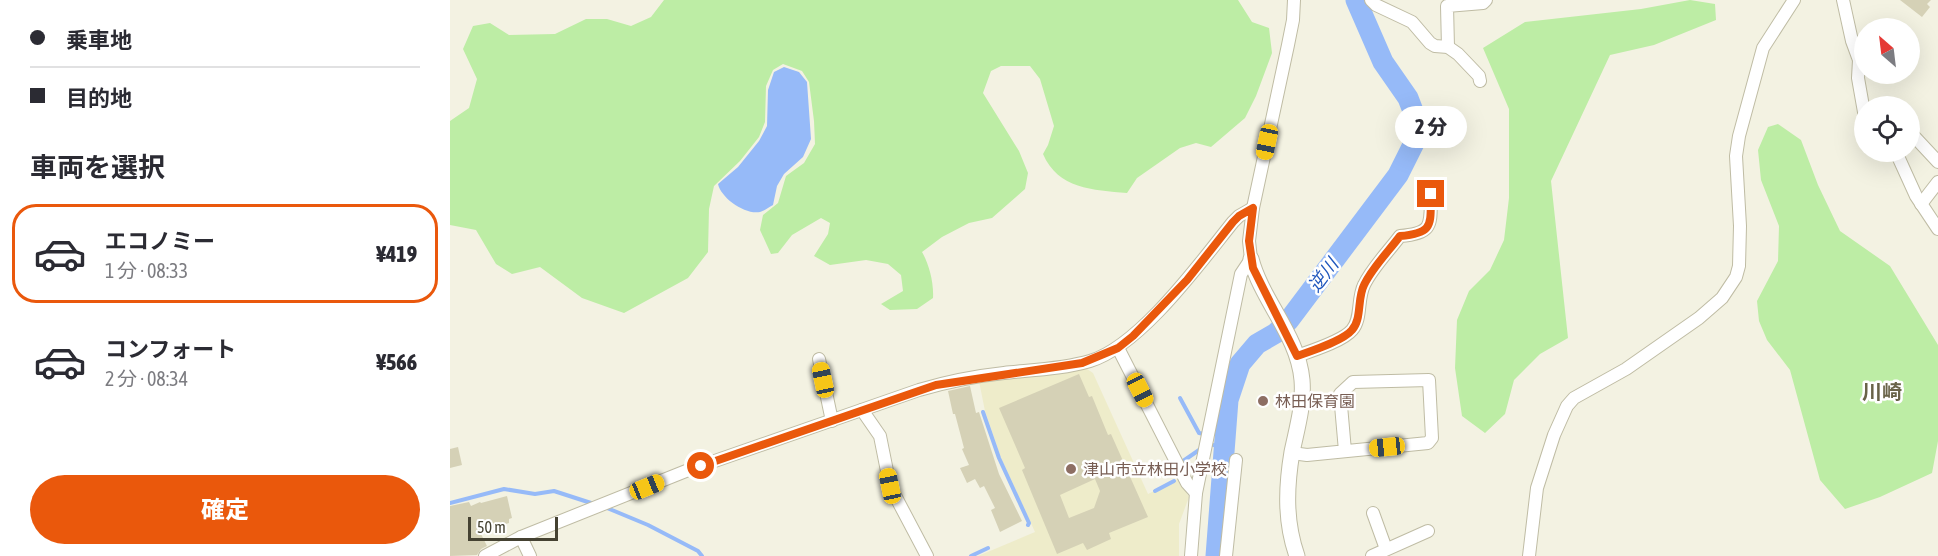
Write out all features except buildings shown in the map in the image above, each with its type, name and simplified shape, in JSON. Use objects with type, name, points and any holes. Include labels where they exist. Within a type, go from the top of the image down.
[{"type":"street","points":[[1371,0],[1412,22],[1430,43],[1448,47],[1465,61],[1479,76],[1480,81]]},
{"type":"street","points":[[1448,47],[1447,3],[1483,3],[1486,0]]},
{"type":"street","points":[[1529,556],[1537,488],[1554,435],[1567,406],[1574,398],[1626,369],[1699,318],[1722,298],[1736,277],[1739,266],[1736,156],[1739,136],[1763,48],[1794,0]]},
{"type":"street","points":[[1843,0],[1852,41],[1859,60],[1858,78],[1861,96]]},
{"type":"street","points":[[1295,1],[1288,45],[1253,208],[1249,241],[1251,259],[1259,282],[1279,317],[1297,356],[1302,379],[1303,398],[1292,453],[1287,505],[1289,526],[1297,556]]},
{"type":"street","points":[[1920,143],[1938,162]]},
{"type":"street","points":[[1901,162],[1921,204],[1938,229]]},
{"type":"street","points":[[1921,204],[1938,182]]},
{"type":"street","points":[[1297,356],[1346,336],[1353,330],[1357,320],[1359,298],[1373,271],[1400,236],[1417,235],[1426,231],[1430,225],[1431,194]]},
{"type":"street","points":[[485,556],[521,537],[686,471],[936,385],[1082,363],[1118,348],[1133,336],[1187,280],[1233,222],[1253,208]]},
{"type":"street","points":[[1191,556],[1197,493],[1241,274],[1251,259]]},
{"type":"street","points":[[1118,348],[1187,483],[1197,493]]},
{"type":"street","points":[[819,359],[832,421]]},
{"type":"street","points":[[1292,453],[1307,455],[1428,443],[1432,438],[1429,380],[1353,382],[1341,394],[1345,451]]},
{"type":"street","points":[[862,410],[880,436],[890,486],[927,556]]},
{"type":"street","points":[[1226,556],[1236,460]]},
{"type":"street","points":[[1373,513],[1386,549]]},
{"type":"street","points":[[1372,556],[1428,531]]},
{"type":"street","points":[[521,537],[530,556]]},
{"type":"shaded area","name":"津山市立林田小学校","points":[[1084,367],[1093,373],[1148,494],[1178,479],[1189,497],[1179,524],[1179,556],[978,556],[1035,532],[1001,458],[985,411],[979,381],[1002,376],[1015,378]]},
{"type":"green space","points":[[664,0],[1238,0],[1252,22],[1269,28],[1272,53],[1245,118],[1211,147],[1196,143],[1180,148],[1137,178],[1127,193],[1078,186],[1058,174],[1043,154],[1054,126],[1040,79],[1030,66],[1001,66],[991,71],[983,93],[1019,151],[1028,173],[1025,189],[992,218],[969,223],[942,237],[922,252],[931,274],[933,298],[917,309],[890,310],[881,304],[903,291],[901,275],[888,264],[866,260],[830,265],[814,256],[828,234],[830,223],[821,218],[792,235],[778,253],[771,254],[760,230],[763,215],[778,203],[786,176],[804,163],[815,144],[809,82],[802,71],[783,64],[773,70],[766,86],[765,122],[759,137],[740,161],[714,186],[709,209],[708,252],[688,278],[624,313],[582,298],[540,267],[512,274],[496,264],[476,230],[450,225],[450,121],[469,108],[477,79],[463,49],[473,26],[490,23],[509,35],[555,34],[586,19],[607,19],[631,26],[651,17]]},
{"type":"green space","points":[[1690,0],[1715,4],[1716,20],[1654,45],[1610,55],[1551,181],[1568,338],[1540,354],[1514,380],[1505,414],[1485,433],[1462,416],[1455,368],[1457,320],[1469,291],[1490,270],[1504,240],[1509,198],[1509,109],[1483,48],[1525,22],[1641,9]]},
{"type":"green space","points":[[1778,124],[1801,140],[1818,185],[1840,231],[1890,266],[1938,345],[1938,441],[1932,473],[1880,497],[1845,509],[1820,480],[1790,370],[1767,340],[1759,321],[1757,301],[1778,261],[1779,226],[1761,180],[1758,150],[1768,127]]},
{"type":"water","points":[[784,67],[799,72],[807,82],[811,139],[803,157],[784,174],[777,186],[773,205],[760,212],[748,211],[729,200],[718,184],[738,167],[759,141],[767,126],[768,90],[774,72]]},
{"type":"waterway","name":"逆川","points":[[1216,556],[1228,400],[1240,364],[1257,344],[1276,333],[1289,320],[1398,175],[1414,143],[1413,111],[1408,98],[1383,62],[1356,0]]},
{"type":"waterway","points":[[1180,398],[1199,433],[1204,434]]},
{"type":"waterway","points":[[983,412],[999,458],[1028,525]]},
{"type":"waterway","name":"逆川","points":[[1213,445],[1229,447]]},
{"type":"waterway","points":[[1170,470],[1202,448]]},
{"type":"waterway","points":[[1155,491],[1174,481]]},
{"type":"waterway","points":[[450,503],[504,489],[535,494],[554,491],[591,503]]},
{"type":"waterway","points":[[607,508],[648,525],[698,551],[702,556]]},
{"type":"waterway","points":[[971,556],[988,548]]},
{"type":"place","name":"林田保育園","points":[[1263,401]]},
{"type":"place","name":"津山市立林田小学校","points":[[1071,469]]},
{"type":"district","name":"川崎","points":[[1882,391]]},
{"type":"route","points":[[701,466],[936,385],[1082,363],[1118,348],[1133,336],[1187,280],[1233,222],[1253,208],[1249,241],[1253,268],[1297,356],[1307,353],[1346,336],[1353,330],[1357,320],[1359,298],[1373,271],[1400,236],[1417,235],[1426,231],[1430,225],[1431,194]]}]
